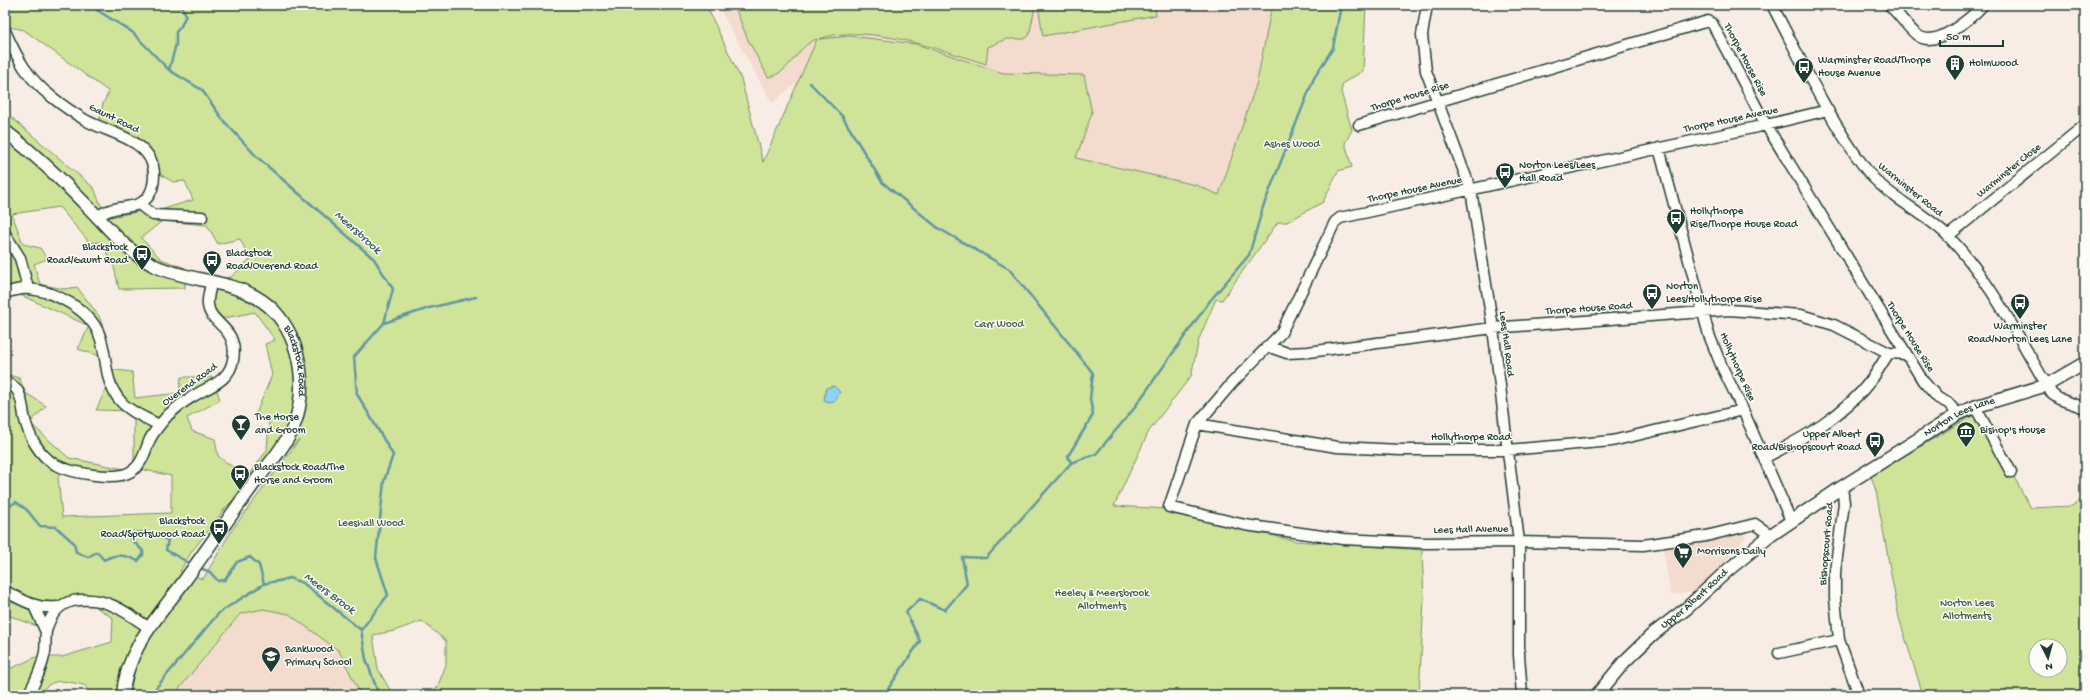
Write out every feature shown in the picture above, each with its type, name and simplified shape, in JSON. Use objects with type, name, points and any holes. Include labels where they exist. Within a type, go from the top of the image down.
[{"type":"street","name":"Warminster Road","points":[[1772,5],[1828,110],[1863,165],[1880,185],[1948,236],[1982,276],[2021,337],[2052,394],[2059,399],[2085,408]]},
{"type":"street","points":[[1889,5],[1916,35],[1923,39],[1934,38],[1956,29],[1973,16],[1983,5]]},
{"type":"street","name":"Lees Hall Road","points":[[1427,6],[1422,35],[1422,52],[1426,71],[1471,190],[1493,328],[1518,542],[1519,655],[1522,695]]},
{"type":"street","name":"Thorpe House Rise","points":[[1359,125],[1705,20],[1712,23],[1766,125],[1906,354],[1923,381],[1938,398],[1948,403],[1958,414]]},
{"type":"street","name":"Gaunt Road","points":[[5,31],[19,62],[38,85],[65,107],[88,121],[134,141],[148,155],[153,164],[154,182],[147,198],[139,204]]},
{"type":"street","name":"Thorpe House Avenue","points":[[1169,507],[1197,424],[1232,383],[1281,333],[1335,222],[1340,218],[1766,125],[1828,110]]},
{"type":"street","name":"Warminster Close","points":[[1948,236],[2085,125]]},
{"type":"street","name":"Blackstock Road","points":[[5,131],[58,177],[132,252],[149,262],[181,276],[212,281],[245,291],[272,309],[282,320],[288,331],[298,359],[301,384],[296,420],[287,439],[149,628],[128,666],[123,695]]},
{"type":"street","name":"Hollythorpe Rise","points":[[1659,148],[1705,313],[1709,334],[1719,361],[1743,410],[1791,521]]},
{"type":"street","points":[[97,216],[113,209],[139,204],[153,214],[202,217]]},
{"type":"street","points":[[5,234],[20,258],[28,288]]},
{"type":"street","name":"Overend Road","points":[[5,381],[16,389],[20,396],[26,425],[32,440],[41,452],[56,465],[72,470],[114,476],[130,472],[140,463],[159,425],[180,405],[216,384],[226,376],[231,368],[233,358],[232,339],[227,330],[213,316],[207,304],[212,281]]},
{"type":"street","points":[[5,293],[28,288],[52,294],[64,300],[86,316],[100,336],[108,380],[118,399],[159,425]]},
{"type":"street","name":"Thorpe House Road","points":[[1268,346],[1287,353],[1308,352],[1493,328],[1729,310],[1801,315],[1834,324],[1889,353],[1906,354]]},
{"type":"street","points":[[1764,458],[1800,439],[1850,403],[1872,379],[1889,353]]},
{"type":"street","name":"Norton Lees Lane","points":[[1842,487],[1958,414],[1977,406],[2047,385],[2085,363]]},
{"type":"street","points":[[1977,406],[1978,412],[2011,472]]},
{"type":"street","name":"Hollythorpe Road","points":[[1197,424],[1337,446],[1400,450],[1507,450],[1612,441],[1743,410]]},
{"type":"street","name":"Upper Albert Road","points":[[1597,695],[1624,662],[1653,634],[1687,608],[1728,570],[1771,535],[1842,487]]},
{"type":"street","name":"Bishopscourt Road","points":[[1842,487],[1844,503],[1835,572],[1835,592],[1839,640],[1859,695]]},
{"type":"street","name":"Lees Hall Avenue","points":[[1169,507],[1245,525],[1343,539],[1426,543],[1518,542],[1643,545],[1706,536],[1755,524],[1771,535]]},
{"type":"street","points":[[5,591],[34,606],[45,608],[57,608],[68,602],[90,598],[123,610],[149,628]]},
{"type":"street","points":[[34,606],[46,632]]},
{"type":"street","points":[[28,695],[36,682],[42,667],[46,632],[57,608]]},
{"type":"street","points":[[1779,653],[1839,640]]},
{"type":"shaded area","points":[[717,5],[1272,5],[1257,82],[1219,195],[1196,185],[1076,158],[1092,113],[1041,75],[1003,73],[916,44],[817,39],[800,80],[772,103]]},
{"type":"shaded area","points":[[1744,525],[1745,538],[1699,591],[1671,595],[1662,542]]},
{"type":"shaded area","name":"Bankwood Primary School","points":[[263,609],[289,614],[339,651],[361,695],[174,695],[241,614]]},
{"type":"green space","points":[[5,5],[706,5],[741,79],[763,162],[817,39],[804,47],[783,71],[768,77],[748,40],[734,5],[1021,5],[1035,7],[1029,36],[1024,39],[1006,39],[988,47],[986,64],[926,45],[880,36],[858,34],[837,35],[819,39],[850,36],[916,44],[1003,73],[1084,75],[1092,113],[1076,158],[1196,185],[1219,195],[1257,82],[1272,5],[1366,5],[1363,71],[1343,83],[1341,92],[1352,130],[1345,143],[1352,167],[1338,171],[1323,202],[1287,222],[1278,222],[1222,300],[1216,299],[1199,339],[1191,376],[1149,431],[1114,506],[1168,509],[1295,541],[1422,550],[1424,599],[1419,695],[424,695],[437,688],[446,665],[446,641],[422,621],[394,631],[373,635],[378,669],[393,695],[361,695],[339,651],[289,614],[263,609],[240,614],[174,695],[93,695],[84,685],[59,681],[49,685],[38,695],[5,695],[5,666],[12,668],[36,657],[62,657],[112,642],[113,618],[91,604],[68,606],[47,630],[5,614],[5,401],[7,387],[5,387],[5,374],[19,378],[26,393],[46,406],[30,423],[69,458],[129,470],[114,474],[65,465],[58,477],[62,517],[171,513],[171,476],[141,469],[134,461],[134,411],[96,410],[106,389],[108,369],[132,372],[135,398],[179,393],[181,377],[213,377],[220,400],[187,418],[192,431],[215,439],[218,456],[247,478],[267,450],[269,423],[255,416],[272,375],[265,344],[275,340],[255,312],[220,319],[211,310],[212,281],[231,277],[250,259],[240,239],[218,244],[207,225],[162,221],[141,238],[161,259],[185,268],[185,288],[119,289],[114,267],[101,242],[90,243],[59,207],[12,214],[23,244],[40,248],[47,259],[34,264],[39,281],[43,285],[64,289],[77,287],[99,316],[106,335],[99,356],[78,349],[89,326],[5,288],[5,112],[94,188],[106,218],[141,211],[154,212],[193,200],[185,181],[173,182],[160,174],[157,161],[150,151],[99,123],[103,103],[109,92],[24,30],[10,27],[5,12]],"holes":[[[299,440],[232,530],[203,579],[180,571],[190,554],[227,506]]]},
{"type":"green space","points":[[1038,5],[1154,5],[1156,15],[1043,36]]},
{"type":"green space","name":"Norton Lees Allotments","points":[[1978,412],[2031,508],[2072,506],[2085,497],[2085,695],[1923,695],[1899,618],[1876,491],[1871,476]]},
{"type":"water","points":[[834,386],[840,392],[836,400],[830,402],[824,400],[826,388]]},
{"type":"waterway","points":[[89,5],[132,32],[169,70]]},
{"type":"waterway","name":"Meersbrook","points":[[181,5],[186,15],[181,26],[176,32],[176,44],[169,70],[202,90],[223,120],[257,157],[374,259],[393,289],[384,323],[354,357],[357,394],[393,455],[384,481],[376,558],[388,595],[361,630]]},
{"type":"waterway","points":[[884,695],[920,641],[906,612],[920,599],[945,610],[967,584],[962,557],[986,558],[1071,463],[1096,454],[1132,411],[1209,302],[1249,255],[1263,207],[1314,78],[1333,48],[1341,5]]},
{"type":"waterway","points":[[810,83],[842,116],[882,182],[938,228],[1009,269],[1093,373],[1090,399],[1093,415],[1068,456],[1071,463]]},
{"type":"waterway","points":[[384,323],[429,308],[476,297]]},
{"type":"waterway","name":"Meers Brook","points":[[5,509],[16,502],[27,510],[40,526],[56,527],[74,543],[76,552],[88,557],[97,552],[104,560],[113,556],[121,556],[129,557],[138,561],[143,555],[143,551],[131,539],[131,533],[146,532],[168,540],[166,550],[191,564]]},
{"type":"waterway","name":"Meers Brook","points":[[198,567],[210,572],[218,581],[225,580],[237,562],[250,557],[259,565],[264,584],[289,578],[303,583],[361,630],[366,659],[377,690],[386,695]]},
{"type":"waterway","points":[[150,695],[220,612],[264,584]]},
{"type":"place","name":"Holmwood","points":[[1955,81]]},
{"type":"place","name":"Warminster Road/Thorpe House Avenue","points":[[1804,84]]},
{"type":"place","name":"Norton Lees/Lees Hall Road","points":[[1505,189]]},
{"type":"place","name":"Hollythorpe Rise/Thorpe House Road","points":[[1676,235]]},
{"type":"place","name":"Blackstock Road/Gaunt Road","points":[[142,271]]},
{"type":"place","name":"Blackstock Road/Overend Road","points":[[212,277]]},
{"type":"place","name":"Norton Lees/Hollythorpe Rise","points":[[1652,310]]},
{"type":"place","name":"Warminster Road/Norton Lees Lane","points":[[2020,320]]},
{"type":"place","name":"The Horse and Groom","points":[[241,441]]},
{"type":"place","name":"Bishop's House","points":[[1966,448]]},
{"type":"place","name":"Upper Albert Road/Bishopscourt Road","points":[[1875,458]]},
{"type":"place","name":"Blackstock Road/The Horse and Groom","points":[[240,491]]},
{"type":"place","name":"Blackstock Road/Spotswood Road","points":[[219,545]]},
{"type":"place","name":"Morrisons Daily","points":[[1683,569]]},
{"type":"place","name":"Bankwood Primary School","points":[[271,673]]},
{"type":"park label","name":"Ashes Wood","points":[[1292,145]]},
{"type":"park label","name":"Carr Wood","points":[[999,325]]},
{"type":"park label","name":"Leeshall Wood","points":[[371,524]]},
{"type":"park label","name":"Heeley & Meersbrook Allotments","points":[[1102,600]]}]
